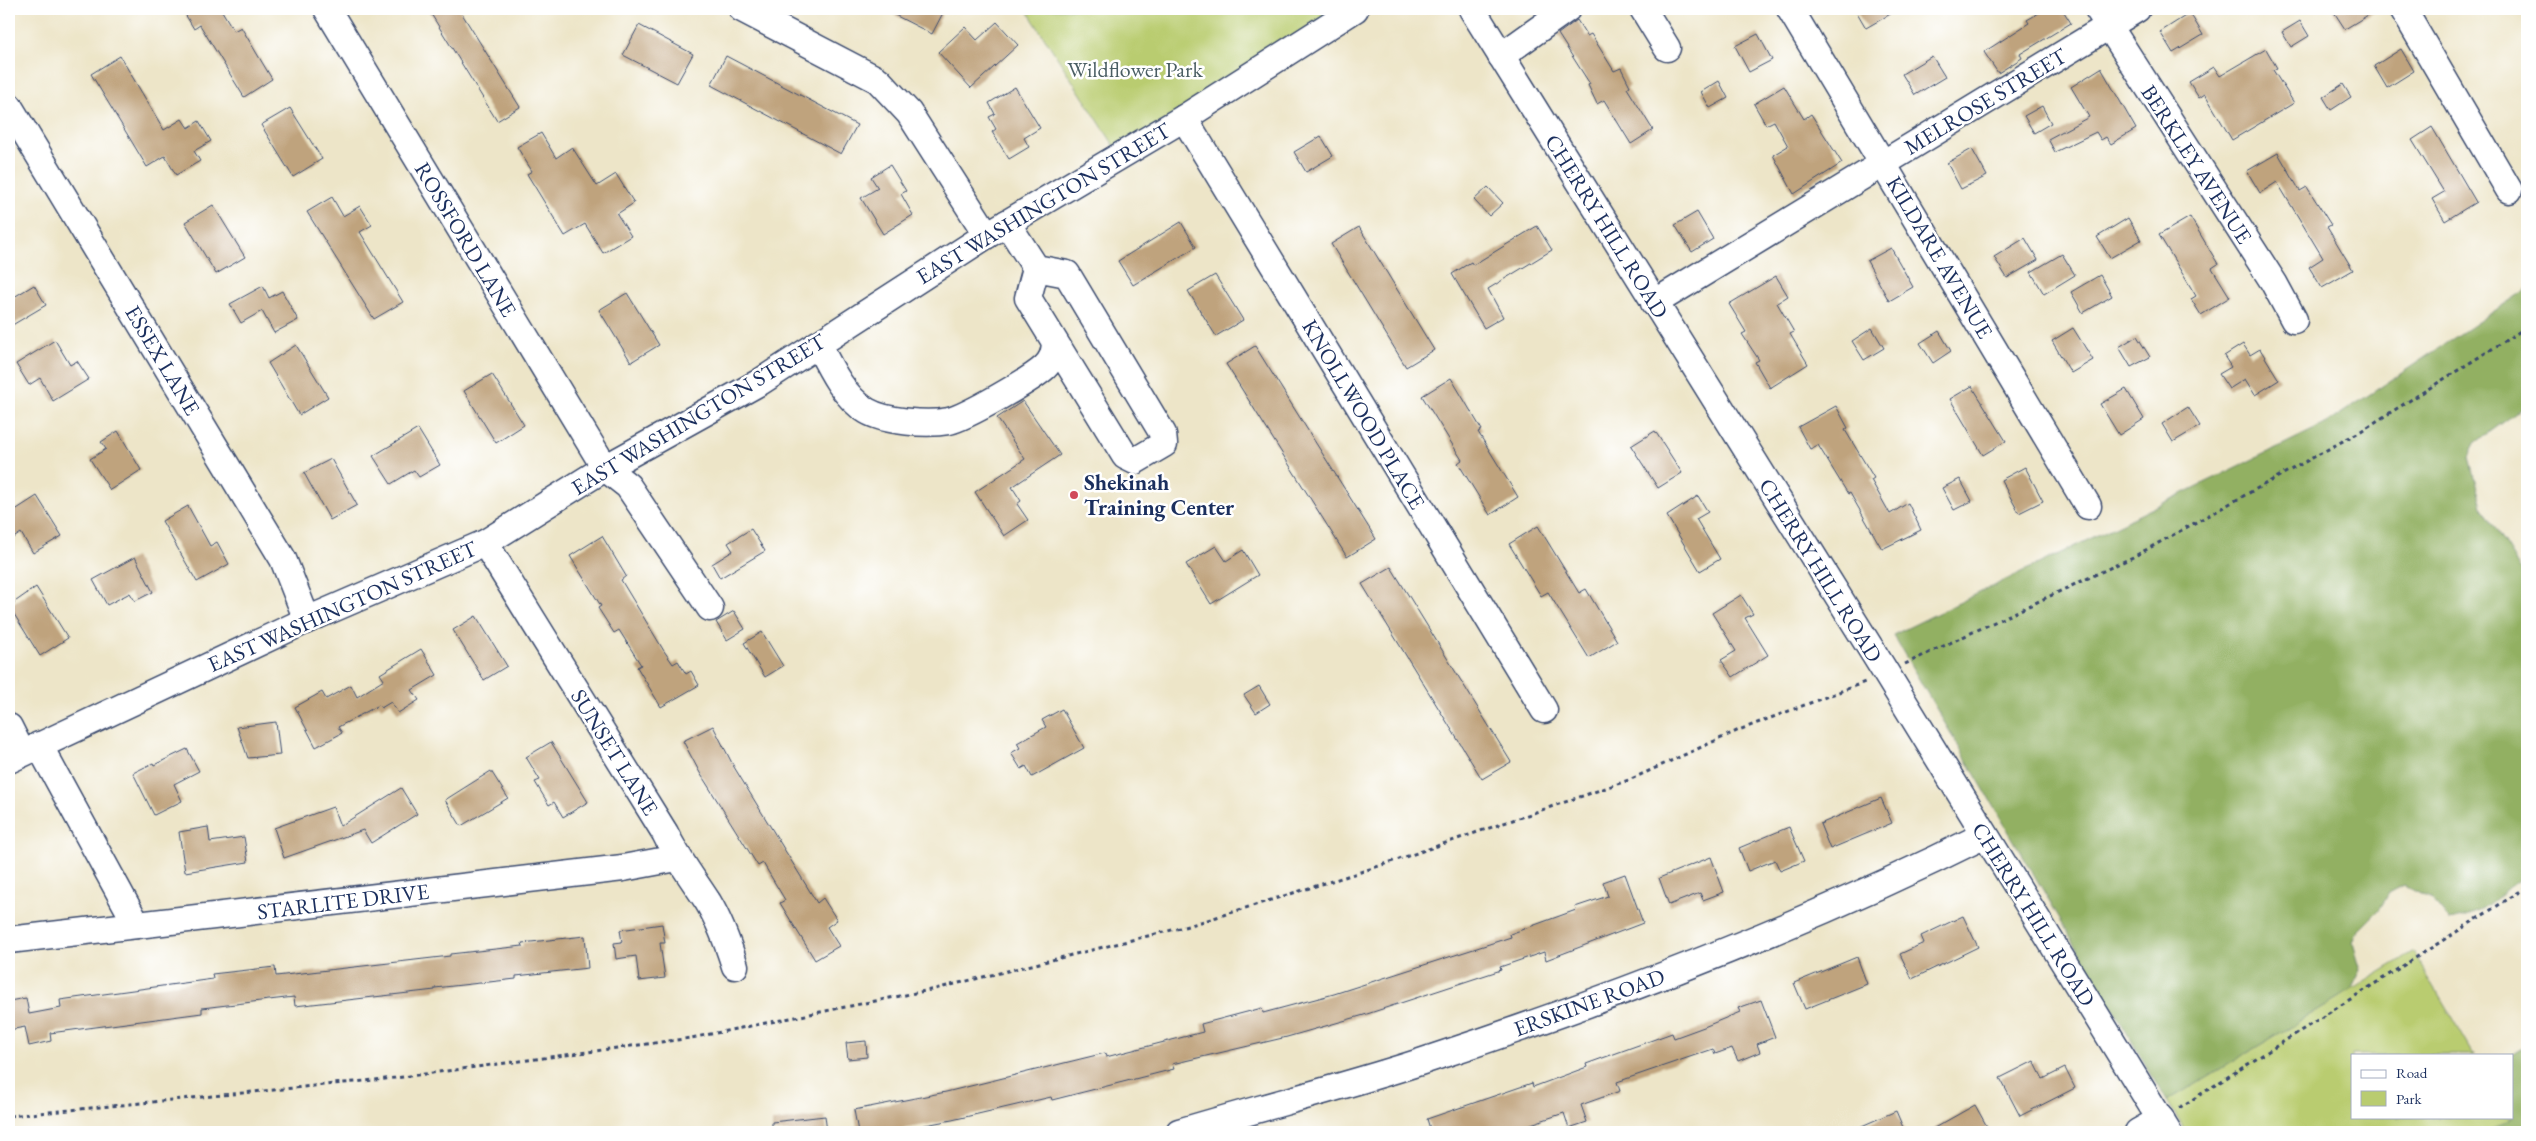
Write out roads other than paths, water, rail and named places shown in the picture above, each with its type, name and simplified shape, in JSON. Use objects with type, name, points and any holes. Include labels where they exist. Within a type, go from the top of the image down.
[{"type":"street","name":"ROSSFORD LANE","points":[[327,9],[605,468]]},
{"type":"street","points":[[742,9],[878,80],[909,113],[997,229],[1036,268],[1067,274],[1162,434],[1164,444],[1135,461],[1125,456],[1028,298],[1036,268]]},
{"type":"street","name":"EAST WASHINGTON STREET","points":[[23,753],[307,620],[485,543],[605,468],[760,382],[997,229],[1184,118],[1355,9]]},
{"type":"street","name":"CHERRY HILL ROAD","points":[[1472,9],[1654,304],[1886,673],[2165,1126]]},
{"type":"street","points":[[1501,56],[1567,9]]},
{"type":"street","points":[[1643,9],[1667,48]]},
{"type":"street","name":"KILDARE AVENUE","points":[[1790,9],[2088,506]]},
{"type":"street","name":"MELROSE STREET","points":[[1654,304],[1884,163],[2104,17],[2137,9]]},
{"type":"street","points":[[2403,9],[2509,190]]},
{"type":"street","name":"BERKLEY AVENUE","points":[[2104,17],[2274,283],[2294,320]]},
{"type":"street","name":"ESSEX LANE","points":[[9,106],[283,559],[307,620]]},
{"type":"street","name":"KNOLLWOOD PLACE","points":[[1184,118],[1544,710]]},
{"type":"street","points":[[818,344],[851,397],[866,411],[893,420],[922,421],[948,420],[976,409],[1044,368],[1054,356],[1055,344]]},
{"type":"street","points":[[605,468],[628,486],[710,608]]},
{"type":"street","name":"SUNSET LANE","points":[[485,543],[666,833],[677,858],[709,903],[725,936],[735,966]]},
{"type":"street","points":[[9,727],[23,753],[137,925]]},
{"type":"street","name":"ERSKINE ROAD","points":[[1179,1132],[1418,1063],[1605,998],[1788,924],[1939,858],[1985,835]]},
{"type":"street","name":"STARLITE DRIVE","points":[[9,940],[623,868],[677,858]]},
{"type":"street","points":[[2138,1132],[2165,1126]]},
{"type":"place","name":"Shekinah Training Center","points":[[1074,495]]},
{"type":"park label","name":"Wildflower Park","points":[[1135,69]]}]
